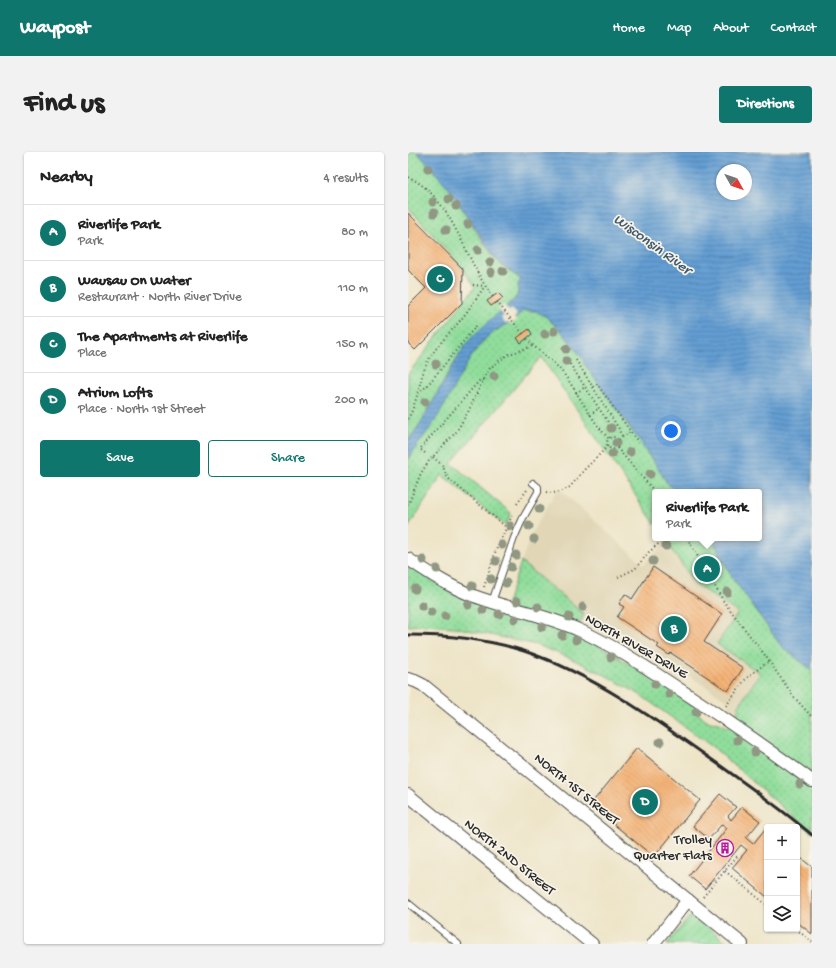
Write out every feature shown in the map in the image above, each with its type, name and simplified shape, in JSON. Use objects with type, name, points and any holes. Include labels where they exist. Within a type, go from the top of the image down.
[{"type":"street","name":"NORTH RIVER DRIVE","points":[[408,559],[438,579],[459,590],[492,602],[569,625],[617,650],[720,715],[812,781]]},
{"type":"street","name":"NORTH 1ST STREET","points":[[408,679],[416,681],[423,686],[742,944]]},
{"type":"street","name":"NORTH 2ND STREET","points":[[408,795],[592,944]]},
{"type":"street","points":[[653,944],[688,900]]},
{"type":"lane","points":[[492,602],[514,538],[539,490],[533,483]]},
{"type":"lane","points":[[408,903],[458,944]]},
{"type":"path","points":[[408,177],[426,188],[435,198],[456,229],[485,286],[493,297]]},
{"type":"path","points":[[473,285],[485,286]]},
{"type":"path","points":[[408,419],[425,369],[432,355],[460,321],[485,286]]},
{"type":"path","points":[[497,302],[523,334]]},
{"type":"path","points":[[418,393],[427,386],[476,326]]},
{"type":"path","points":[[527,339],[562,371],[590,415],[609,439]]},
{"type":"path","points":[[408,504],[418,479],[433,457],[456,432],[468,412],[490,368],[500,359],[533,346]]},
{"type":"path","points":[[576,360],[619,428],[623,437]]},
{"type":"path","points":[[570,364],[608,422]]},
{"type":"path","points":[[425,453],[420,449],[480,380],[483,380]]},
{"type":"path","points":[[593,387],[597,384],[640,444]]},
{"type":"path","points":[[576,393],[585,386]]},
{"type":"path","points":[[590,415],[599,408]]},
{"type":"path","points":[[619,440],[630,432]]},
{"type":"path","points":[[609,439],[614,437],[619,440]]},
{"type":"path","points":[[539,490],[552,493],[568,489],[608,446],[607,442],[609,439]]},
{"type":"path","points":[[617,448],[620,444],[619,440]]},
{"type":"path","points":[[608,446],[611,449],[617,448]]},
{"type":"path","points":[[617,448],[652,489]]},
{"type":"path","points":[[433,457],[443,466],[448,478],[506,527]]},
{"type":"path","points":[[517,504],[533,483]]},
{"type":"path","points":[[483,588],[496,550],[512,516]]},
{"type":"path","points":[[618,577],[635,569],[649,552],[662,541]]},
{"type":"path","points":[[689,541],[724,602],[769,661],[794,697],[812,717]]},
{"type":"path","points":[[731,699],[750,675],[769,661]]},
{"type":"path","points":[[701,900],[738,855]]},
{"type":"path","points":[[725,871],[764,903]]},
{"type":"path","points":[[800,932],[812,942]]},
{"type":"shaded area","points":[[558,488],[644,565],[667,541],[695,584],[738,614],[717,644],[761,673],[738,707],[737,713],[727,707],[730,702],[613,627],[609,634],[581,621],[584,614],[521,562],[531,534]]},
{"type":"green space","points":[[408,152],[417,152],[434,170],[454,195],[481,239],[497,261],[521,279],[515,299],[472,339],[458,357],[424,418],[408,441],[408,374],[475,287],[463,269],[408,207]]},
{"type":"green space","points":[[522,311],[536,311],[545,316],[562,332],[584,360],[583,362],[638,439],[644,445],[642,446],[667,483],[674,489],[652,489],[652,520],[541,357],[451,463],[511,513],[506,526],[442,475],[408,528],[408,459],[438,416],[463,369],[475,351],[489,335],[515,319]]},
{"type":"green space","points":[[666,541],[714,541],[732,577],[782,647],[812,670],[812,833],[714,748],[639,694],[605,675],[572,659],[537,645],[454,627],[423,625],[408,626],[408,566],[455,594],[486,607],[504,612],[521,562],[584,614],[575,634],[600,646],[676,692],[697,708],[699,715],[710,722],[720,723],[727,728],[739,709],[738,707],[760,673],[717,644],[738,613],[695,584]]},
{"type":"green space","points":[[689,917],[694,917],[699,920],[729,944],[667,944]]},
{"type":"water","name":"Wisconsin River","points":[[417,152],[812,152],[812,670],[782,647],[732,577],[714,541],[762,541],[762,489],[674,489],[667,483],[642,446],[643,445],[639,439],[583,362],[584,360],[562,332],[545,316],[536,311],[522,311],[514,319],[493,332],[484,340],[471,358],[434,422],[408,459],[408,441],[419,426],[466,344],[475,334],[515,299],[518,294],[518,284],[521,279],[498,262],[448,187]]},
{"type":"pier","points":[[504,305],[509,311],[512,309],[517,315],[514,318],[517,321],[510,324],[508,322],[506,324],[503,321],[501,318],[504,316],[498,309]]},
{"type":"building","points":[[408,213],[463,269],[462,303],[415,350],[408,343],[408,306],[426,288],[408,270]]},
{"type":"building","points":[[498,293],[503,298],[491,306],[487,301]]},
{"type":"building","points":[[529,329],[532,334],[521,343],[517,338]]},
{"type":"building","points":[[653,567],[722,614],[704,642],[743,668],[728,691],[671,653],[669,655],[657,647],[659,645],[617,617],[624,607],[619,604],[625,594],[632,599]]},
{"type":"building","points":[[637,748],[700,800],[654,857],[590,805]]},
{"type":"building","name":"Trolley Quarter Flats","points":[[720,794],[736,807],[728,816],[731,820],[742,807],[760,821],[746,838],[753,844],[764,830],[764,895],[732,868],[747,850],[741,845],[705,889],[689,876],[727,828],[722,824],[709,839],[693,826]]},
{"type":"building","points":[[800,857],[812,867],[812,934],[800,924]]},
{"type":"railway","points":[[408,635],[453,637],[496,643],[524,651],[575,672],[625,700],[649,716],[766,798],[812,835]]},
{"type":"place","name":"The Apartments at Riverlife","points":[[440,279]]},
{"type":"place","name":"Riverlife Park","points":[[707,569]]},
{"type":"place","name":"Wausau On Water","points":[[674,629]]},
{"type":"place","name":"Atrium Lofts","points":[[645,802]]},
{"type":"place","name":"Trolley Quarter Flats","points":[[725,848]]}]
